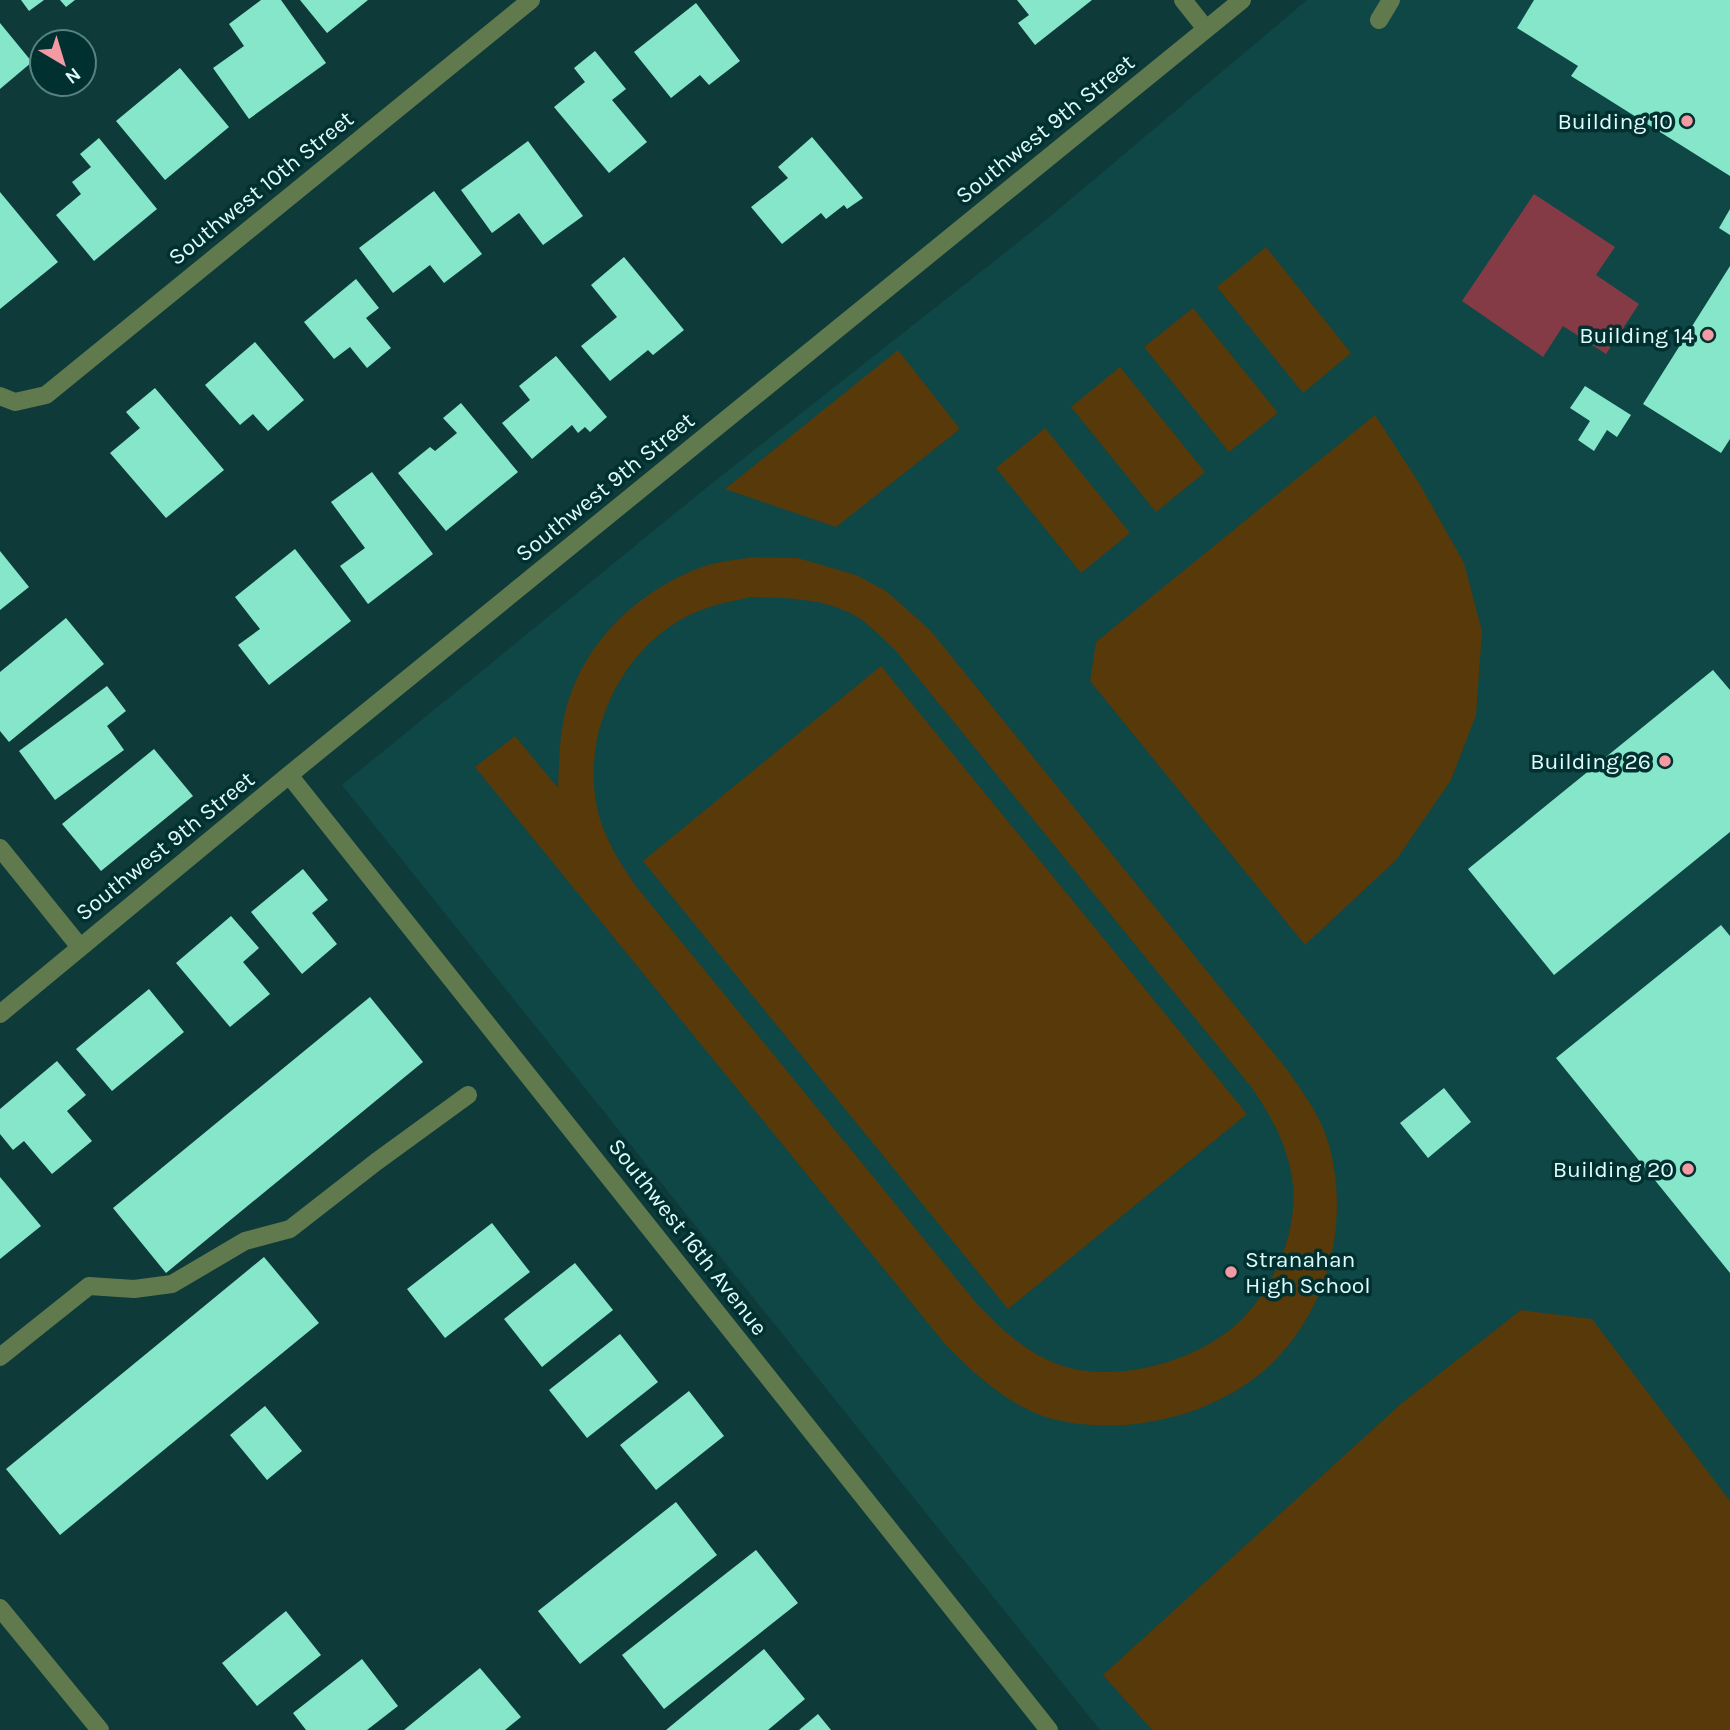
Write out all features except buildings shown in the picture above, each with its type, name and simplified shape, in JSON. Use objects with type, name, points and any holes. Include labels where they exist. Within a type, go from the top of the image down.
[{"type":"street","name":"Southwest 10th Street","points":[[8,399],[46,396],[531,0]]},
{"type":"street","points":[[1183,0],[1206,29]]},
{"type":"street","name":"Southwest 9th Street","points":[[0,1014],[289,775],[1242,0]]},
{"type":"street","points":[[1379,20],[1391,0]]},
{"type":"street","name":"Southwest 16th Avenue","points":[[289,775],[1049,1730]]},
{"type":"street","points":[[0,848],[80,947]]},
{"type":"street","points":[[0,1357],[89,1286],[134,1289],[172,1284],[244,1241],[290,1229],[376,1162],[468,1096]]},
{"type":"street","points":[[0,1608],[100,1730]]},
{"type":"shaded area","name":"Stranahan High School","points":[[1307,0],[1730,0],[1730,1730],[1100,1730],[342,785],[706,488],[1039,226]]},
{"type":"shaded area","points":[[1534,194],[1615,247],[1596,275],[1639,304],[1606,354],[1563,326],[1543,357],[1462,301]]},
{"type":"shaded area","points":[[1266,247],[1351,353],[1303,393],[1217,287]]},
{"type":"shaded area","points":[[1193,308],[1278,413],[1229,452],[1144,347]]},
{"type":"shaded area","points":[[898,350],[960,429],[836,527],[725,489]]},
{"type":"shaded area","points":[[1120,367],[1205,472],[1156,512],[1071,407]]},
{"type":"shaded area","points":[[1375,415],[1419,483],[1464,563],[1482,631],[1476,715],[1451,780],[1396,860],[1305,945],[1090,681],[1096,642]]},
{"type":"shaded area","points":[[1045,428],[1130,533],[1081,573],[996,468]]},
{"type":"shaded area","points":[[753,557],[798,558],[856,575],[886,591],[930,630],[1288,1071],[1312,1106],[1326,1135],[1335,1173],[1336,1230],[1331,1258],[1323,1285],[1296,1335],[1278,1357],[1256,1377],[1230,1394],[1173,1417],[1142,1423],[1081,1424],[1037,1414],[1007,1398],[981,1378],[945,1344],[475,767],[515,736],[558,788],[564,718],[583,667],[597,645],[634,606],[680,576],[705,566]],"holes":[[[751,597],[806,600],[834,606],[859,618],[896,651],[1252,1088],[1279,1134],[1288,1158],[1293,1185],[1292,1220],[1282,1255],[1266,1288],[1245,1316],[1228,1332],[1184,1356],[1135,1370],[1110,1372],[1063,1366],[1038,1355],[1016,1340],[977,1304],[635,885],[609,841],[595,796],[594,767],[598,737],[606,709],[619,682],[636,658],[656,637],[697,612]]]},
{"type":"shaded area","points":[[881,666],[1247,1114],[1008,1309],[643,861]]},
{"type":"shaded area","points":[[1521,1310],[1592,1319],[1730,1501],[1730,1730],[1152,1730],[1103,1675],[1402,1403]]},
{"type":"place","name":"Building 10","points":[[1687,121]]},
{"type":"place","name":"Building 14","points":[[1708,335]]},
{"type":"place","name":"Building 26","points":[[1665,761]]},
{"type":"place","name":"Building 20","points":[[1688,1169]]},
{"type":"place","name":"Stranahan High School","points":[[1231,1272]]}]
